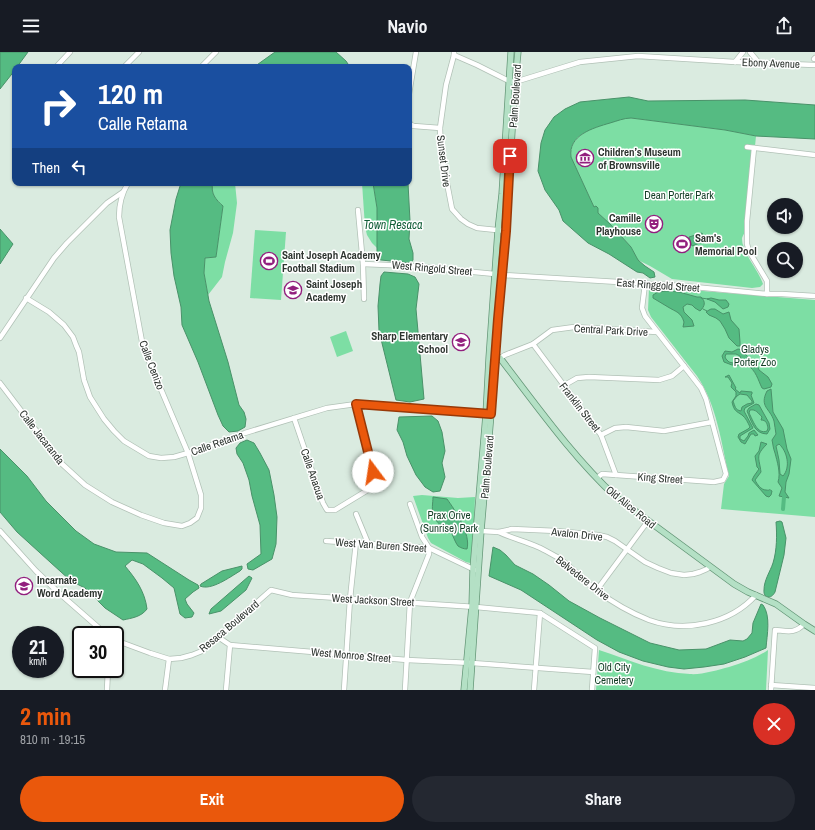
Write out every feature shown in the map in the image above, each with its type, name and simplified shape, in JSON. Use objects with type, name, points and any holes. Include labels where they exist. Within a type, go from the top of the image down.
[{"type":"main road","name":"Palm Boulevard","points":[[470,690],[470,663],[476,570],[506,231],[512,81],[511,52]]},
{"type":"main road","name":"Palm Boulevard","points":[[495,358],[495,274],[498,230],[512,81],[518,52]]},
{"type":"main road","name":"Old Alice Road","points":[[495,358],[597,478],[616,497],[734,584],[776,604],[815,631]]},
{"type":"main road","name":"Palm Boulevard","points":[[476,570],[481,531],[489,414]]},
{"type":"main road","name":"Palm Boulevard","points":[[464,690],[470,663]]},
{"type":"street","points":[[59,64],[70,52]]},
{"type":"street","points":[[127,64],[139,52]]},
{"type":"street","points":[[204,64],[216,52]]},
{"type":"street","points":[[412,76],[416,52]]},
{"type":"street","points":[[735,62],[743,52]]},
{"type":"street","points":[[750,52],[759,63]]},
{"type":"street","points":[[454,54],[512,81]]},
{"type":"street","name":"Sunset Drive","points":[[454,54],[446,85],[440,128],[441,152],[452,209],[461,219],[476,228],[506,231]]},
{"type":"street","name":"Ebony Avenue","points":[[512,81],[580,62],[638,54],[735,62],[815,64]]},
{"type":"street","points":[[412,125],[440,128]]},
{"type":"street","points":[[747,147],[815,155]]},
{"type":"street","points":[[754,148],[747,221],[747,244],[766,282],[766,294]]},
{"type":"street","name":"Calle Cenizo","points":[[126,186],[123,192],[119,217],[143,347],[188,453],[201,495],[201,508],[197,518]]},
{"type":"street","points":[[0,338],[54,258],[107,203],[123,192]]},
{"type":"street","points":[[358,210],[363,264],[364,299]]},
{"type":"street","name":"West Ringold Street","points":[[363,264],[411,266],[502,275]]},
{"type":"street","name":"East Ringgold Street","points":[[502,275],[684,286],[766,294],[815,296]]},
{"type":"street","points":[[601,435],[615,428],[626,427],[664,431],[712,422],[706,399],[701,388],[645,316],[642,308],[645,284]]},
{"type":"street","name":"Calle Retama","points":[[26,298],[64,324],[73,336],[79,352],[84,380],[90,397],[104,419],[124,442],[149,456],[161,458],[174,457],[245,433],[327,408],[356,404],[489,414]]},
{"type":"street","name":"Central Park Drive","points":[[495,358],[533,344],[552,330],[574,327],[657,332]]},
{"type":"street","name":"Franklin Street","points":[[533,344],[601,435],[616,475]]},
{"type":"street","points":[[563,386],[577,378],[589,377],[659,380],[672,376],[684,366]]},
{"type":"street","name":"Calle Jacaranda","points":[[0,383],[61,463],[85,485],[112,502],[164,523],[182,526],[190,524],[197,518]]},
{"type":"street","name":"Calle Anacua","points":[[294,418],[323,503],[328,510],[335,510],[376,485],[356,404]]},
{"type":"street","name":"King Street","points":[[597,478],[602,474],[714,482],[723,480],[726,474],[712,422]]},
{"type":"street","points":[[405,690],[410,602],[429,554],[429,548],[422,537],[410,504]]},
{"type":"street","points":[[356,514],[368,543]]},
{"type":"street","points":[[596,590],[648,521]]},
{"type":"street","name":"Avalon Drive","points":[[481,531],[498,532],[512,529],[598,535],[615,541],[645,562],[671,573],[684,575],[693,574],[709,567]]},
{"type":"street","points":[[0,531],[36,571],[97,626]]},
{"type":"street","name":"Belvedere Drive","points":[[498,532],[510,538],[538,547],[558,558],[596,590],[630,611],[650,620],[690,626],[708,623],[722,619],[734,613],[756,595]]},
{"type":"street","name":"West Van Buren Street","points":[[326,541],[429,548],[476,570]]},
{"type":"street","points":[[344,690],[350,599],[356,542]]},
{"type":"street","name":"West Jackson Street","points":[[271,590],[292,595],[474,606],[540,613]]},
{"type":"street","name":"Resaca Boulevard","points":[[124,643],[169,659],[192,655],[202,650],[218,637],[271,590]]},
{"type":"street","points":[[534,690],[540,613],[596,648],[592,690]]},
{"type":"street","points":[[804,624],[798,630],[794,631],[775,630],[771,687],[815,688]]},
{"type":"street","points":[[218,637],[230,645],[226,690]]},
{"type":"street","name":"West Monroe Street","points":[[230,645],[407,660],[593,672]]},
{"type":"street","points":[[165,690],[169,659]]},
{"type":"street","points":[[107,690],[108,678]]},
{"type":"green space","name":"Dean Porter Park","points":[[624,118],[725,130],[756,136],[747,229],[743,235],[742,243],[761,279],[763,284],[760,287],[752,288],[672,279],[638,260],[631,247],[598,213],[571,157],[572,148],[575,141],[590,130]]},
{"type":"green space","points":[[235,186],[237,203],[233,233],[222,277],[208,295],[204,273],[205,258],[216,257],[223,206],[214,196],[212,187]]},
{"type":"green space","points":[[362,186],[373,186],[377,208],[377,248],[367,235],[365,227]]},
{"type":"green space","points":[[255,230],[286,232],[281,300],[250,298]]},
{"type":"green space","name":"Gladys Porter Zoo","points":[[649,288],[815,300],[815,517],[721,509],[724,484],[729,476],[714,411],[704,387],[697,376],[651,317],[648,310]]},
{"type":"green space","points":[[346,331],[353,351],[337,357],[330,337]]},
{"type":"green space","name":"Prax Orive (Sunrise) Park","points":[[422,495],[458,498],[475,497],[473,560],[470,563],[431,543],[413,496]]},
{"type":"green space","name":"Old City Cemetery","points":[[599,650],[655,669],[678,673],[699,674],[739,664],[768,650],[766,690],[596,690]]},
{"type":"water","points":[[0,52],[28,52],[19,64],[12,64],[12,74],[0,89]]},
{"type":"water","points":[[275,52],[336,52],[348,64],[258,64]]},
{"type":"water","points":[[629,97],[648,101],[745,100],[815,105],[815,139],[756,136],[725,130],[631,118],[626,118],[596,127],[578,138],[573,143],[571,157],[594,207],[596,206],[598,208],[598,213],[631,247],[638,260],[654,272],[655,277],[650,278],[588,243],[563,221],[559,210],[545,190],[538,171],[541,143],[545,130],[554,117],[565,109],[580,102]]},
{"type":"water","points":[[180,186],[212,186],[214,196],[223,206],[216,257],[205,258],[204,273],[209,301],[228,362],[239,405],[244,412],[246,419],[245,427],[238,431],[229,432],[223,426],[182,325],[181,307],[174,276],[171,253],[170,230]]},
{"type":"water","name":"Town Resaca","points":[[373,186],[408,186],[410,221],[409,239],[413,253],[413,260],[411,263],[378,259],[377,208]]},
{"type":"water","points":[[0,229],[13,244],[0,264]]},
{"type":"water","name":"Sam's Memorial Pool","points":[[702,233],[705,241],[692,246],[689,237]]},
{"type":"water","name":"Sam's Memorial Pool","points":[[687,237],[690,246],[677,250],[674,242]]},
{"type":"water","points":[[384,272],[408,274],[415,277],[419,284],[416,309],[424,399],[410,402],[396,400],[379,331],[378,306],[381,276]]},
{"type":"water","points":[[658,292],[679,292],[701,297],[703,299],[704,304],[700,311],[692,305],[687,304],[683,307],[684,312],[692,320],[694,326],[683,327],[684,322],[680,314],[653,298],[653,295]]},
{"type":"water","points":[[711,298],[726,300],[729,304],[728,307],[723,309],[715,302],[707,299]]},
{"type":"water","points":[[711,309],[715,309],[723,314],[729,312],[731,320],[739,329],[740,346],[737,346],[729,338],[720,321],[706,312]]},
{"type":"water","points":[[738,349],[743,350],[746,355],[757,365],[759,370],[768,377],[772,384],[771,387],[764,389],[762,388],[755,372],[747,365],[732,365],[724,362],[722,356],[725,351],[732,352]],"holes":[[[726,354],[736,354],[740,356],[740,361],[733,363],[729,362],[725,357]]]},
{"type":"water","points":[[729,375],[736,388],[735,389],[740,393],[741,391],[752,392],[751,395],[754,403],[745,408],[744,411],[753,428],[740,436],[740,439],[744,441],[749,433],[754,430],[758,435],[755,436],[754,434],[751,434],[745,444],[741,442],[738,437],[739,434],[750,427],[745,418],[734,407],[732,402],[736,396],[736,392],[731,387],[732,383],[728,377],[725,377]],"holes":[[[740,394],[747,395],[752,403],[742,407],[741,411],[738,410],[733,401]]]},
{"type":"water","points":[[771,389],[773,412],[783,429],[787,449],[791,459],[785,492],[789,498],[779,496],[782,488],[778,482],[778,467],[772,440],[776,434],[774,421],[764,401],[767,391]],"holes":[[[779,444],[782,447],[787,459],[787,468],[783,476],[780,474],[776,446]]]},
{"type":"water","points":[[756,404],[759,405],[769,423],[770,429],[767,434],[759,432],[756,429],[747,411]],"holes":[[[750,410],[754,410],[762,417],[761,420],[766,422],[768,428],[767,431],[764,432],[758,429],[749,413]]]},
{"type":"water","points":[[432,416],[438,421],[442,432],[445,451],[442,463],[445,477],[440,491],[433,492],[425,487],[416,475],[397,430],[399,417]]},
{"type":"water","points":[[247,440],[254,443],[269,470],[277,517],[276,544],[272,559],[253,570],[248,569],[247,564],[261,554],[260,525],[249,480],[243,463],[237,454],[236,448],[240,443]]},
{"type":"water","points":[[761,442],[767,444],[759,454],[761,472],[755,480],[762,489],[772,491],[769,497],[766,496],[752,480],[759,469],[757,467],[755,456],[759,451]]},
{"type":"water","points":[[0,449],[27,476],[46,501],[76,531],[94,544],[116,552],[147,553],[198,585],[199,588],[185,599],[194,613],[192,617],[185,618],[180,614],[174,588],[143,564],[132,560],[125,566],[139,586],[147,609],[136,617],[123,620],[105,608],[85,588],[71,581],[17,532],[0,512]]},
{"type":"water","points":[[433,497],[447,499],[454,509],[465,529],[468,543],[467,549],[458,546],[452,534],[435,519],[432,506]]},
{"type":"water","points":[[776,522],[782,522],[786,538],[784,555],[775,592],[773,595],[768,597],[764,593],[764,586],[773,563],[775,553],[777,537]]},
{"type":"water","points":[[493,547],[500,550],[515,565],[533,574],[569,601],[650,643],[679,650],[706,649],[730,640],[743,641],[747,639],[752,633],[753,623],[761,604],[765,609],[768,620],[766,648],[724,664],[704,667],[684,669],[643,661],[619,652],[597,640],[521,590],[489,576]]},
{"type":"water","points":[[242,566],[240,571],[220,583],[209,587],[200,586],[222,571]]},
{"type":"water","points":[[249,576],[252,578],[246,590],[221,611],[209,614],[211,609]]},
{"type":"waterway","points":[[701,298],[708,299]]},
{"type":"waterway","points":[[703,309],[707,311]]},
{"type":"waterway","points":[[783,509],[784,497]]},
{"type":"place","name":"Children’s Museum of Brownsville","points":[[585,158]]},
{"type":"place","name":"Camille Playhouse","points":[[654,224]]},
{"type":"place","name":"Sam's Memorial Pool","points":[[682,244]]},
{"type":"place","name":"Saint Joseph Academy Football Stadium","points":[[269,261]]},
{"type":"place","name":"Saint Joseph Academy","points":[[293,290]]},
{"type":"place","name":"Sharp Elementary School","points":[[461,342]]},
{"type":"place","name":"Incarnate Word Academy","points":[[24,586]]},
{"type":"route","points":[[373,472],[356,404],[491,414],[506,231],[510,156]]}]
